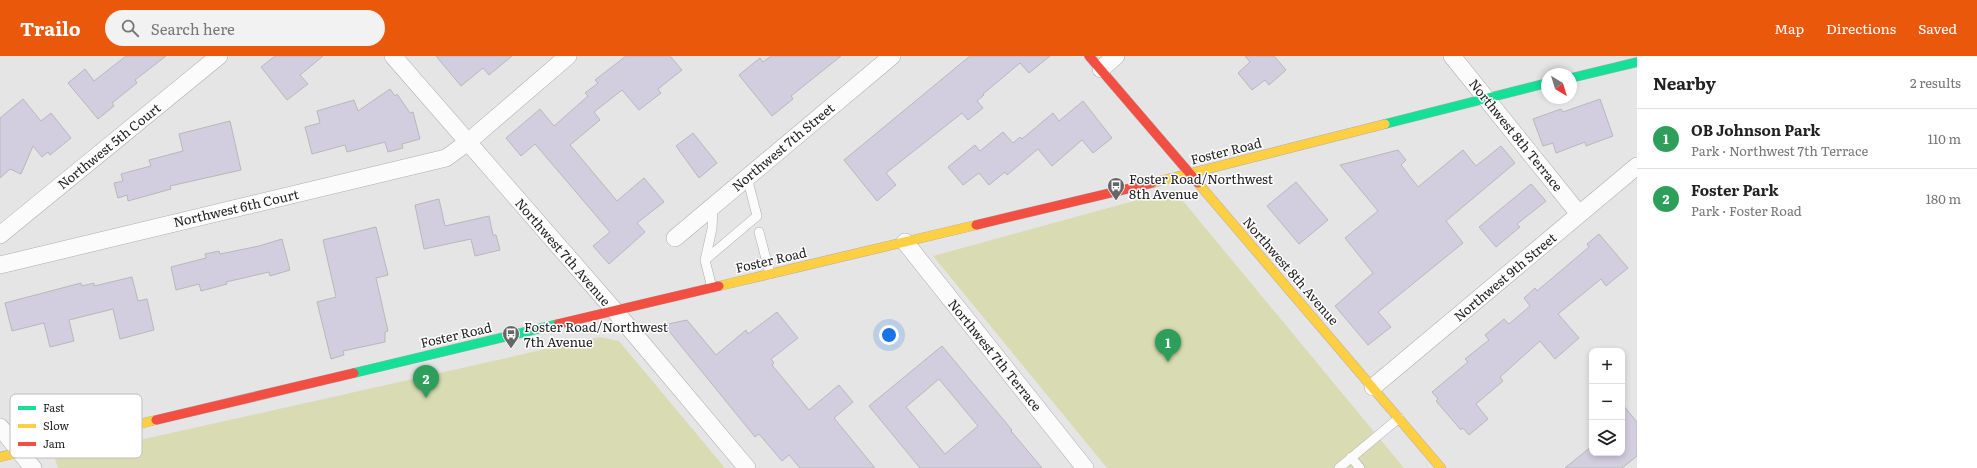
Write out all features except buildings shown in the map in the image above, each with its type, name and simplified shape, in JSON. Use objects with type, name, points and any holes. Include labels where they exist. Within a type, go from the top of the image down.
[{"type":"street","name":"Northwest 5th Court","points":[[0,235],[219,56]]},
{"type":"street","name":"Northwest 7th Avenue","points":[[393,56],[748,468]]},
{"type":"street","name":"Northwest 6th Court","points":[[0,265],[446,158],[468,142],[568,56]]},
{"type":"street","name":"Northwest 7th Street","points":[[675,238],[892,56]]},
{"type":"street","name":"Northwest 8th Avenue","points":[[1089,56],[1441,468]]},
{"type":"street","points":[[1101,69],[1116,56]]},
{"type":"street","name":"Northwest 8th Terrace","points":[[1452,56],[1579,214]]},
{"type":"street","points":[[1577,77],[1637,62]]},
{"type":"street","name":"Foster Road","points":[[142,423],[1190,174],[1541,84]]},
{"type":"street","name":"Northwest 9th Street","points":[[1373,387],[1637,166]]},
{"type":"street","name":"Northwest 7th Terrace","points":[[905,242],[1084,468]]},
{"type":"street","points":[[0,427],[10,440]]},
{"type":"street","name":"Foster Road","points":[[0,457],[10,454]]},
{"type":"street","points":[[25,458],[33,468]]},
{"type":"lane","points":[[705,260],[757,216],[747,177]]},
{"type":"lane","points":[[712,288],[705,260],[712,229],[713,206]]},
{"type":"lane","points":[[759,232],[770,274]]},
{"type":"lane","points":[[1339,468],[1399,418]]},
{"type":"lane","points":[[1351,457],[1360,468]]},
{"type":"green space","points":[[1174,190],[1404,468],[1107,468],[933,256]]},
{"type":"green space","points":[[600,337],[619,341],[725,468],[58,468],[55,459],[142,458],[142,440]]},
{"type":"traffic: fast","points":[[1577,77],[1637,62]]},
{"type":"traffic: fast","points":[[1385,124],[1541,85]]},
{"type":"traffic: fast","points":[[354,373],[558,324]]},
{"type":"traffic: slow","points":[[1152,183],[1385,124]]},
{"type":"traffic: slow","points":[[1198,183],[1441,468]]},
{"type":"traffic: slow","points":[[719,286],[976,225]]},
{"type":"traffic: slow","points":[[142,423],[156,420]]},
{"type":"traffic: slow","points":[[0,457],[10,455]]},
{"type":"traffic: jam","points":[[1089,56],[1198,183]]},
{"type":"traffic: jam","points":[[976,225],[1152,183]]},
{"type":"traffic: jam","points":[[558,324],[719,286]]},
{"type":"traffic: jam","points":[[156,420],[354,373]]},
{"type":"place","name":"Foster Road/Northwest 8th Avenue","points":[[1116,201]]},
{"type":"place","name":"Foster Road/Northwest 7th Avenue","points":[[511,349]]},
{"type":"place","name":"OB Johnson Park","points":[[1168,362]]},
{"type":"place","name":"Foster Park","points":[[426,398]]}]
